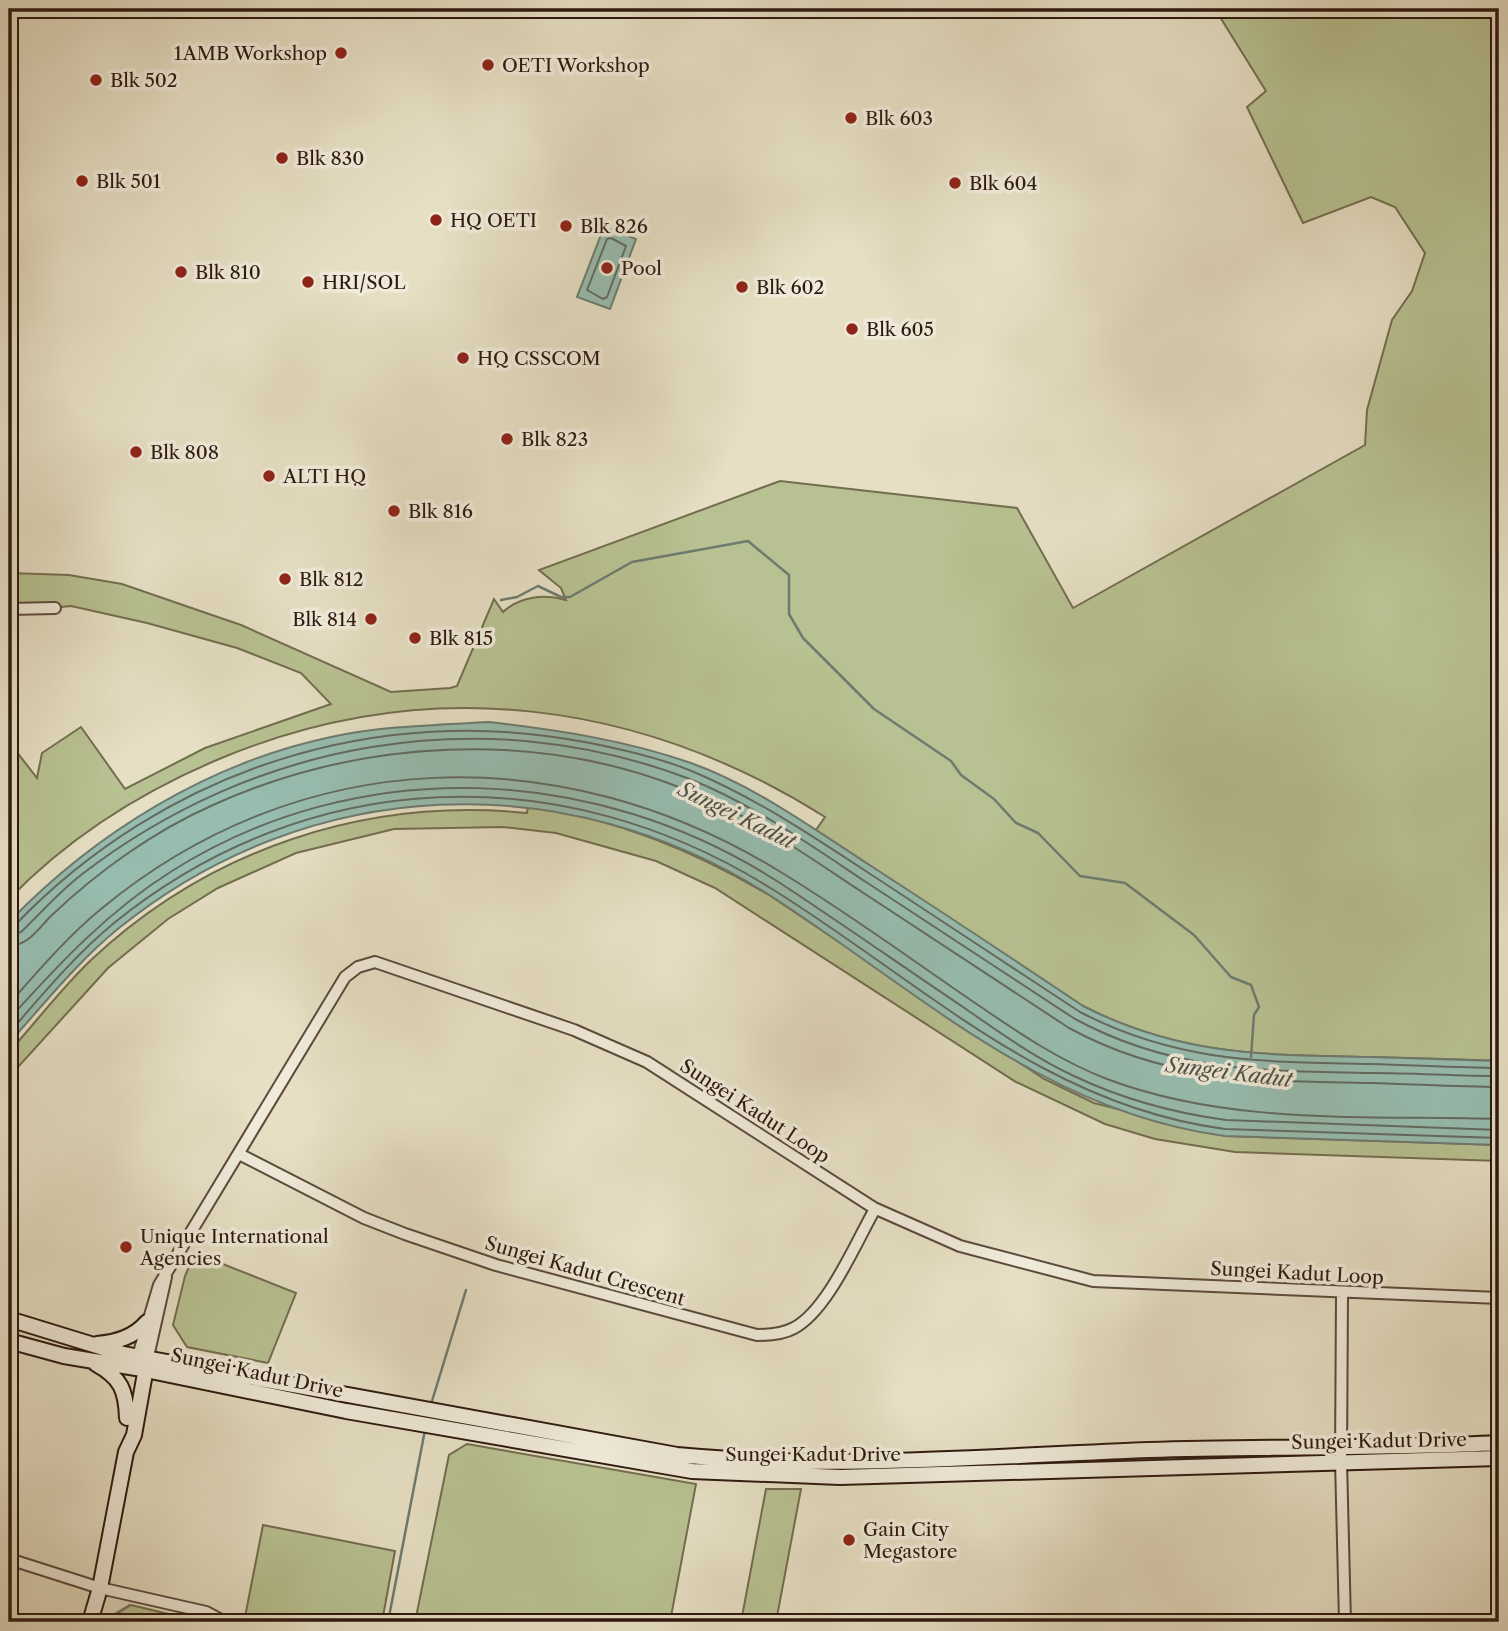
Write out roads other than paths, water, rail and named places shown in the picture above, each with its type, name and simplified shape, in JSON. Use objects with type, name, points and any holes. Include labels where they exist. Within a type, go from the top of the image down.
[{"type":"main road","points":[[9,1319],[142,1363]]},
{"type":"main road","points":[[92,1345],[114,1342],[132,1334],[147,1322]]},
{"type":"main road","points":[[9,1341],[92,1362],[142,1363]]},
{"type":"main road","points":[[90,1622],[100,1588],[126,1452],[127,1418],[124,1386],[113,1374],[92,1362]]},
{"type":"main road","points":[[127,1418],[142,1363]]},
{"type":"main road","points":[[126,1452],[134,1435],[142,1363]]},
{"type":"main road","name":"Sungei Kadut Drive","points":[[142,1363],[247,1375],[677,1455],[739,1461],[836,1462],[1163,1450],[1499,1458]]},
{"type":"main road","name":"Sungei Kadut Drive","points":[[142,1363],[261,1395],[426,1426],[673,1469],[747,1475],[839,1477],[1340,1454],[1499,1443]]},
{"type":"main road","points":[[247,1375],[250,1389],[261,1395]]},
{"type":"street","points":[[9,609],[55,608]]},
{"type":"street","name":"Sungei Kadut Loop","points":[[142,1363],[166,1277],[190,1232],[345,977],[358,967],[375,962],[464,990],[574,1030],[647,1062],[875,1209],[960,1246],[1093,1281],[1342,1294],[1499,1298]]},
{"type":"street","name":"Sungei Kadut Crescent","points":[[239,1154],[395,1231],[496,1265],[757,1335],[776,1334],[794,1328],[809,1318],[821,1304],[875,1209]]},
{"type":"street","name":"Sungei Kadut Loop","points":[[142,1363],[147,1322],[159,1284],[166,1277]]},
{"type":"street","points":[[1342,1294],[1340,1454],[1345,1622]]},
{"type":"street","points":[[9,1559],[100,1588],[206,1612],[225,1622]]},
{"type":"water","name":"Pool","points":[[604,227],[636,239],[610,309],[577,297]]},
{"type":"water","name":"Sungei Kadut","points":[[489,722],[566,732],[616,742],[666,755],[715,773],[806,823],[1083,1006],[1154,1035],[1189,1044],[1258,1053],[1499,1061],[1499,1145],[1225,1136],[1160,1123],[1098,1102],[1041,1075],[985,1043],[771,896],[692,853],[609,824],[525,808],[439,805],[355,815],[272,839],[193,877],[119,928],[75,969],[9,1043],[9,922],[78,859],[116,831],[198,783],[285,749],[370,730]]},
{"type":"waterway","name":"Sungei Kadut","points":[[501,600],[517,597],[538,586],[561,597],[570,597],[632,562],[748,541],[789,575],[789,614],[803,638],[874,709],[951,761],[961,775],[994,799],[1016,823],[1038,833],[1080,876],[1125,883],[1194,935],[1231,977],[1251,985],[1259,1007],[1254,1015],[1251,1057]]},
{"type":"waterway","points":[[432,1401],[466,1290]]},
{"type":"waterway","points":[[388,1622],[425,1430]]},
{"type":"waterway","points":[[108,1622],[110,1617],[130,1605]]},
{"type":"place","name":"1AMB Workshop","points":[[341,53]]},
{"type":"place","name":"OETI Workshop","points":[[488,65]]},
{"type":"place","name":"Blk 502","points":[[96,80]]},
{"type":"place","name":"Blk 603","points":[[851,118]]},
{"type":"place","name":"Blk 830","points":[[282,158]]},
{"type":"place","name":"Blk 501","points":[[82,181]]},
{"type":"place","name":"Blk 604","points":[[955,183]]},
{"type":"place","name":"HQ OETI","points":[[436,220]]},
{"type":"place","name":"Blk 826","points":[[566,226]]},
{"type":"place","name":"Pool","points":[[607,268]]},
{"type":"place","name":"Blk 810","points":[[181,272]]},
{"type":"place","name":"HRI/SOL","points":[[308,282]]},
{"type":"place","name":"Blk 602","points":[[742,287]]},
{"type":"place","name":"Blk 605","points":[[852,329]]},
{"type":"place","name":"HQ CSSCOM","points":[[463,358]]},
{"type":"place","name":"Blk 823","points":[[507,439]]},
{"type":"place","name":"Blk 808","points":[[136,452]]},
{"type":"place","name":"ALTI HQ","points":[[269,476]]},
{"type":"place","name":"Blk 816","points":[[394,511]]},
{"type":"place","name":"Blk 812","points":[[285,579]]},
{"type":"place","name":"Blk 814","points":[[371,619]]},
{"type":"place","name":"Blk 815","points":[[415,638]]},
{"type":"place","name":"Unique International Agencies","points":[[126,1247]]},
{"type":"place","name":"Gain City Megastore","points":[[849,1540]]}]
